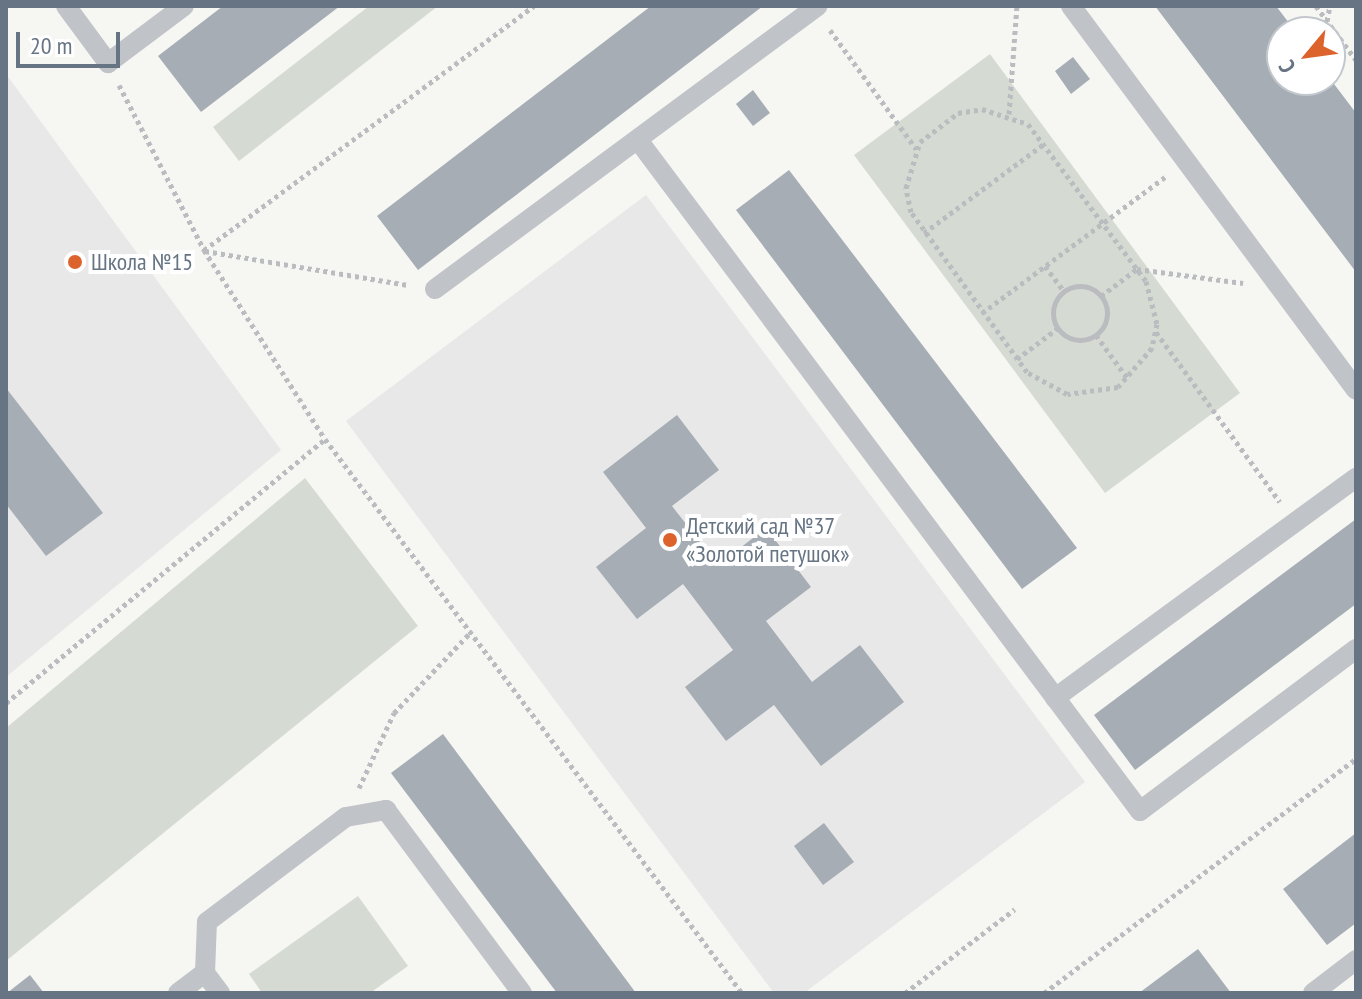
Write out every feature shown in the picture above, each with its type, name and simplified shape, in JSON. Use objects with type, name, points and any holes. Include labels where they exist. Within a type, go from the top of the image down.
[{"type":"lane","points":[[66,6],[108,63],[184,6]]},
{"type":"lane","points":[[1071,6],[1356,390]]},
{"type":"lane","points":[[435,289],[817,7]]},
{"type":"lane","points":[[638,140],[1140,811],[1356,649]]},
{"type":"lane","points":[[1055,698],[1356,478]]},
{"type":"lane","points":[[220,993],[205,973],[207,922],[346,817],[386,810],[522,993]]},
{"type":"lane","points":[[1313,993],[1356,960]]},
{"type":"lane","points":[[178,993],[205,973]]},
{"type":"path","points":[[204,250],[526,8],[534,6]]},
{"type":"path","points":[[1009,114],[1017,6]]},
{"type":"path","points":[[817,7],[916,149]]},
{"type":"path","points":[[108,63],[204,250],[325,439],[742,993]]},
{"type":"path","points":[[982,109],[1009,114],[1045,142],[1137,269],[1154,299],[1156,332],[1152,348],[1128,379],[1093,395],[1067,394],[1043,385],[1017,359],[924,233],[906,188],[916,149],[936,124],[958,113],[982,109]]},
{"type":"path","points":[[924,233],[1045,142]]},
{"type":"path","points":[[982,313],[1187,161]]},
{"type":"path","points":[[204,250],[435,289]]},
{"type":"path","points":[[1045,266],[1064,291]]},
{"type":"path","points":[[1101,296],[1137,269],[1282,288]]},
{"type":"path","points":[[1086,286],[1101,296],[1106,320],[1096,335],[1079,340],[1058,328],[1053,309],[1064,291],[1086,286]]},
{"type":"path","points":[[1017,359],[1058,328]]},
{"type":"path","points":[[1156,332],[1295,522]]},
{"type":"path","points":[[1096,335],[1128,379]]},
{"type":"path","points":[[6,703],[325,439]]},
{"type":"path","points":[[346,817],[394,713],[471,632]]},
{"type":"path","points":[[1044,993],[1356,759]]},
{"type":"path","points":[[905,993],[1015,909]]},
{"type":"shaded area","points":[[369,6],[438,6],[239,161],[213,127]]},
{"type":"shaded area","points":[[990,54],[1240,393],[1105,493],[854,155]]},
{"type":"shaded area","name":"Школа №15","points":[[6,74],[281,450],[6,677]]},
{"type":"shaded area","name":"Детский сад №37 «Золотой петушок»","points":[[646,195],[1085,782],[804,993],[774,993],[346,421]]},
{"type":"shaded area","points":[[305,478],[418,626],[6,961],[6,728]]},
{"type":"shaded area","points":[[358,896],[408,966],[370,993],[262,993],[249,974]]},
{"type":"building","points":[[223,6],[340,6],[201,112],[158,56]]},
{"type":"building","points":[[651,6],[763,6],[418,270],[377,216]]},
{"type":"building","points":[[1155,6],[1276,6],[1284,16],[1266,16],[1266,96],[1343,96],[1356,113],[1356,272]]},
{"type":"building","points":[[1073,57],[1090,79],[1071,94],[1055,71]]},
{"type":"building","points":[[753,90],[770,113],[753,126],[736,104]]},
{"type":"building","points":[[789,170],[1077,548],[1022,589],[736,210]]},
{"type":"building","points":[[6,388],[103,513],[46,556],[6,504]]},
{"type":"building","points":[[677,415],[719,470],[672,506],[718,565],[766,528],[811,587],[766,621],[812,682],[860,645],[904,702],[821,766],[774,705],[726,741],[685,687],[733,650],[683,584],[637,619],[596,567],[646,528],[603,472]]},
{"type":"building","points":[[1356,519],[1356,604],[1135,770],[1094,715]]},
{"type":"building","points":[[443,734],[636,993],[557,993],[391,773]]},
{"type":"building","points":[[824,823],[854,862],[823,885],[794,846]]},
{"type":"building","points":[[1356,833],[1356,923],[1327,945],[1283,889]]},
{"type":"building","points":[[1198,949],[1231,993],[1139,993]]},
{"type":"building","points":[[30,975],[44,993],[7,993]]},
{"type":"place","name":"Школа №15","points":[[75,262]]},
{"type":"place","name":"Детский сад №37 «Золотой петушок»","points":[[670,540]]}]
